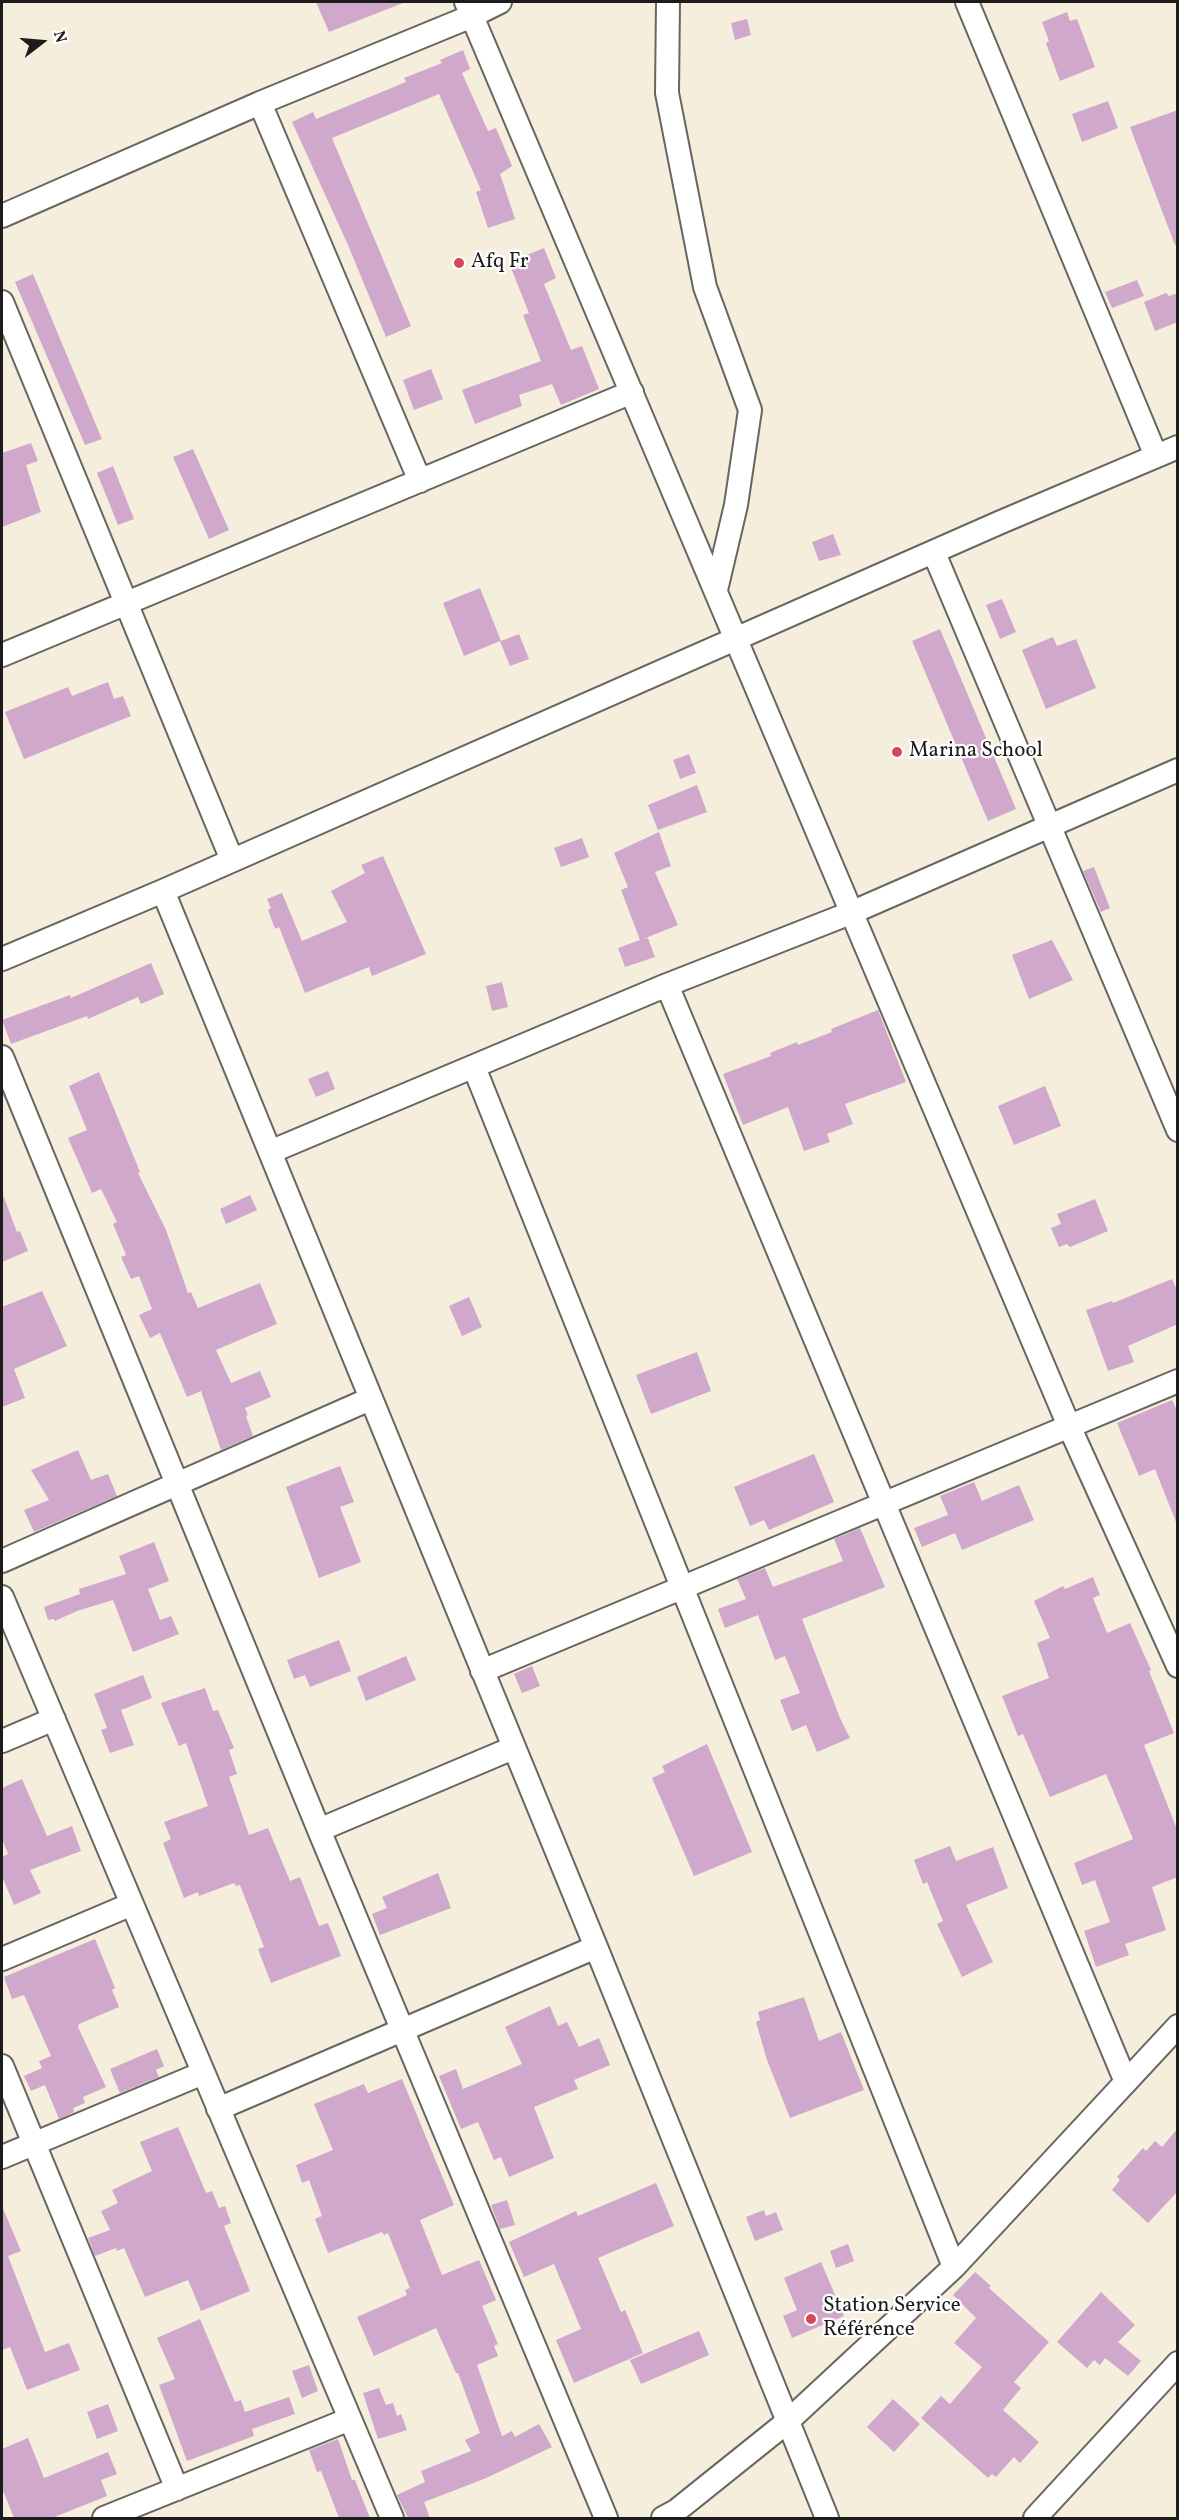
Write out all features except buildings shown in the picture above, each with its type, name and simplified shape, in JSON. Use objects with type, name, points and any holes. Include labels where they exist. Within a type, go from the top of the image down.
[{"type":"street","points":[[2,216],[469,9],[500,2]]},
{"type":"street","points":[[668,2],[667,93],[698,253],[705,287],[750,410],[736,505],[716,590]]},
{"type":"street","points":[[967,2],[1156,456]]},
{"type":"street","points":[[469,9],[1069,1426],[1178,1666]]},
{"type":"street","points":[[260,103],[420,481]]},
{"type":"street","points":[[2,302],[232,860]]},
{"type":"street","points":[[2,655],[632,392]]},
{"type":"street","points":[[2,959],[163,891],[1001,522],[1178,447]]},
{"type":"street","points":[[934,553],[1178,1130]]},
{"type":"street","points":[[270,1152],[667,985],[853,912],[1178,770]]},
{"type":"street","points":[[163,891],[596,1947],[827,2518]]},
{"type":"street","points":[[667,985],[1126,2082]]},
{"type":"street","points":[[2,1058],[319,1830],[606,2518]]},
{"type":"street","points":[[474,1067],[954,2267]]},
{"type":"street","points":[[482,1671],[1178,1381]]},
{"type":"street","points":[[2,1561],[370,1399]]},
{"type":"street","points":[[2,1597],[392,2518]]},
{"type":"street","points":[[2,1741],[54,1719]]},
{"type":"street","points":[[319,1830],[513,1748]]},
{"type":"street","points":[[2,1959],[132,1904]]},
{"type":"street","points":[[218,2109],[596,1947]]},
{"type":"street","points":[[663,2518],[676,2511],[787,2422],[954,2267],[1178,2026]]},
{"type":"street","points":[[2,2066],[177,2489]]},
{"type":"street","points":[[2,2157],[203,2073]]},
{"type":"street","points":[[1035,2518],[1178,2363]]},
{"type":"street","points":[[104,2518],[350,2419]]},
{"type":"place","name":"Afq Fr","points":[[459,263]]},
{"type":"place","name":"Marina School","points":[[897,752]]},
{"type":"place","name":"Station Service Référence","points":[[811,2319]]}]
